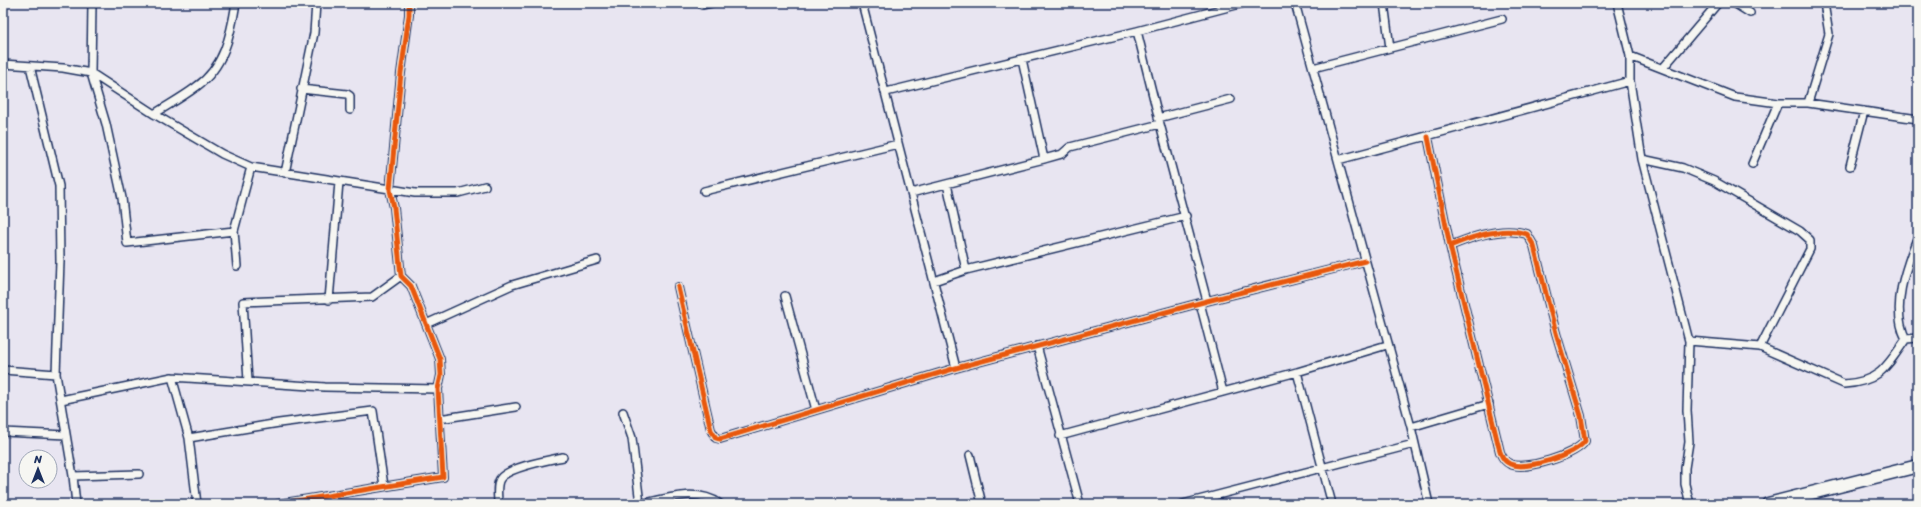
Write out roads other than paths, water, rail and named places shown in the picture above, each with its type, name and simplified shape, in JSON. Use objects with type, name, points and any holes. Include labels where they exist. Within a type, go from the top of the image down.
[{"type":"highway","points":[[1768,504],[1918,466]]},
{"type":"street","points":[[92,3],[91,73],[106,124],[122,198],[127,243],[234,231]]},
{"type":"street","points":[[154,114],[197,87],[216,68],[227,45],[236,3]]},
{"type":"street","points":[[284,172],[314,33],[316,3]]},
{"type":"street","points":[[278,504],[443,477],[438,388],[442,375],[440,359],[411,286],[401,276],[394,208],[390,190],[401,73],[409,16],[409,3]]},
{"type":"street","points":[[702,5],[711,3]]},
{"type":"street","points":[[862,3],[956,368]]},
{"type":"street","points":[[1212,3],[1214,11]]},
{"type":"street","points":[[886,92],[1137,31],[1244,3]]},
{"type":"street","points":[[1295,3],[1387,345],[1411,427],[1429,504]]},
{"type":"street","points":[[1384,3],[1390,48]]},
{"type":"street","points":[[1617,3],[1630,56],[1630,81],[1642,159],[1655,215],[1689,341],[1687,410],[1689,442],[1684,468],[1685,484],[1690,504]]},
{"type":"street","points":[[1663,68],[1718,3]]},
{"type":"street","points":[[1734,3],[1750,13]]},
{"type":"street","points":[[1808,103],[1829,34],[1824,3]]},
{"type":"street","points":[[1313,68],[1502,19]]},
{"type":"street","points":[[1137,31],[1159,121],[1186,216],[1223,392]]},
{"type":"street","points":[[1630,56],[1663,68],[1717,92],[1736,98],[1808,103],[1918,119]]},
{"type":"street","points":[[1022,59],[1044,159]]},
{"type":"street","points":[[3,64],[63,68],[91,73],[154,114],[222,154],[251,167],[415,193],[458,193],[485,186]]},
{"type":"street","points":[[30,66],[59,186],[60,261],[56,374],[73,476],[76,504]]},
{"type":"street","points":[[1338,160],[1428,137],[1630,81]]},
{"type":"street","points":[[301,89],[347,94],[350,96],[350,110]]},
{"type":"street","points":[[911,193],[1062,154],[1070,147],[1231,99]]},
{"type":"street","points":[[1752,164],[1778,102]]},
{"type":"street","points":[[1850,166],[1864,111]]},
{"type":"street","points":[[1428,137],[1450,246],[1500,452],[1508,463],[1514,465],[1541,463],[1581,448],[1585,441],[1581,416],[1556,333],[1534,246],[1527,234],[1513,231],[1483,234],[1450,246]]},
{"type":"street","points":[[704,191],[898,144]]},
{"type":"street","points":[[1642,159],[1683,168],[1714,181],[1800,231],[1810,240],[1810,249],[1760,347]]},
{"type":"street","points":[[237,266],[234,231],[251,167]]},
{"type":"street","points":[[329,300],[339,182]]},
{"type":"street","points":[[947,184],[966,270]]},
{"type":"street","points":[[934,281],[966,270],[1186,216]]},
{"type":"street","points":[[1906,339],[1900,322],[1901,293],[1918,236]]},
{"type":"street","points":[[426,324],[512,285],[597,260]]},
{"type":"street","points":[[678,287],[711,430],[716,438],[720,439],[956,368],[1365,261]]},
{"type":"street","points":[[248,381],[243,302],[329,300],[372,297],[401,276]]},
{"type":"street","points":[[785,296],[816,410]]},
{"type":"street","points":[[1689,341],[1760,347],[1844,384],[1866,380],[1884,370],[1906,339],[1918,338]]},
{"type":"street","points":[[1060,436],[1298,372],[1387,345]]},
{"type":"street","points":[[1037,346],[1060,436],[1080,504]]},
{"type":"street","points":[[3,370],[56,374]]},
{"type":"street","points":[[1298,372],[1321,468],[1332,504]]},
{"type":"street","points":[[61,400],[172,377],[326,387],[438,388]]},
{"type":"street","points":[[172,377],[189,438],[197,504]]},
{"type":"street","points":[[1411,427],[1489,404]]},
{"type":"street","points":[[440,419],[516,407]]},
{"type":"street","points":[[189,438],[280,423],[373,412],[384,486]]},
{"type":"street","points":[[623,412],[632,438],[641,504],[673,497],[702,495],[713,499],[720,504]]},
{"type":"street","points":[[3,432],[66,435]]},
{"type":"street","points":[[1183,504],[1414,444]]},
{"type":"street","points":[[970,455],[982,504]]},
{"type":"street","points":[[498,504],[498,486],[500,479],[509,471],[563,457]]},
{"type":"street","points":[[73,476],[139,474]]}]
